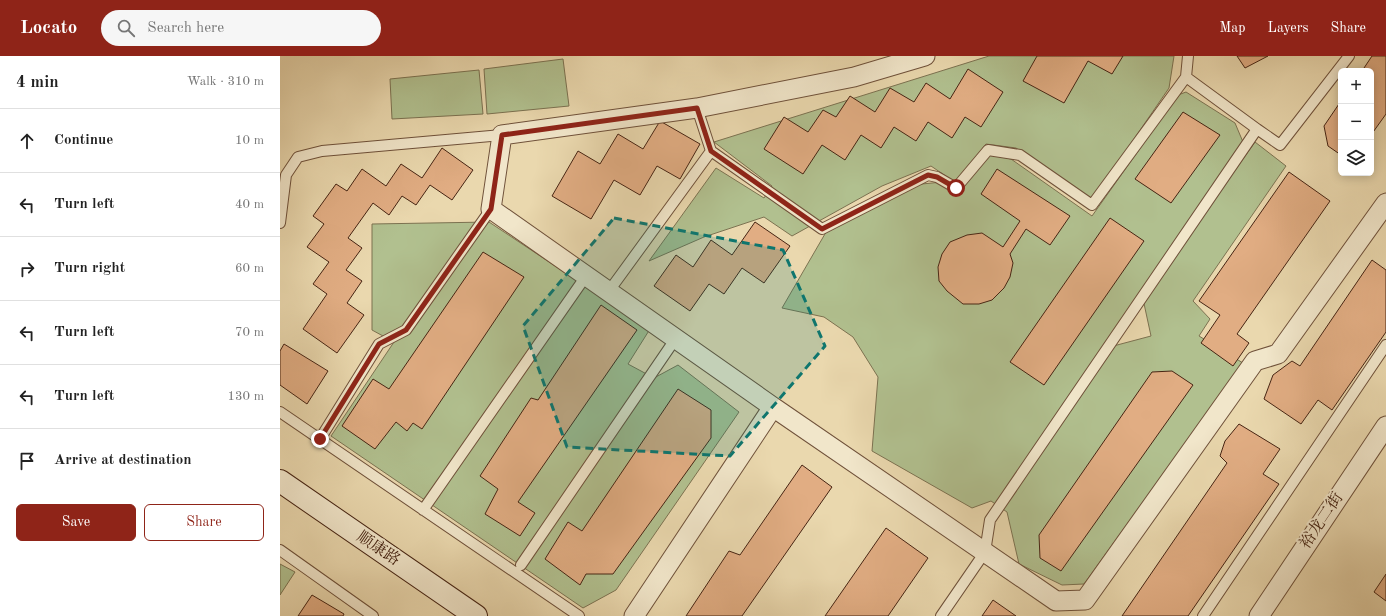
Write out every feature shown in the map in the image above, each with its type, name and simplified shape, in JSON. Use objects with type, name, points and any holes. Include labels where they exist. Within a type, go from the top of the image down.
[{"type":"street","points":[[925,56],[854,77],[697,108],[502,135],[491,209],[1056,601],[1085,600],[1255,361],[1278,354],[1386,202]]},
{"type":"street","points":[[634,616],[773,406]]},
{"type":"street","name":"裕龙二街","points":[[1259,616],[1386,426]]},
{"type":"street","name":"顺康路","points":[[280,481],[476,616]]},
{"type":"lane","points":[[697,108],[711,151],[822,229],[928,175],[937,177],[956,188],[988,150],[1020,155],[1092,204],[1186,77],[1188,56]]},
{"type":"lane","points":[[1186,77],[1280,145],[1349,56]]},
{"type":"lane","points":[[941,616],[985,552],[990,520],[1257,129]]},
{"type":"lane","points":[[280,223],[286,175],[298,157],[322,151],[502,135]]},
{"type":"lane","points":[[609,291],[711,151]]},
{"type":"lane","points":[[320,439],[379,344],[406,330],[491,209]]},
{"type":"lane","points":[[423,510],[586,276]]},
{"type":"lane","points":[[520,566],[676,338]]},
{"type":"lane","points":[[1203,616],[1386,345]]},
{"type":"lane","points":[[280,412],[579,616]]},
{"type":"lane","points":[[280,550],[361,612],[373,616]]},
{"type":"highlighted area","points":[[614,218],[783,250],[825,346],[730,456],[567,447],[523,326]]},
{"type":"green space","points":[[989,56],[1174,56],[1169,88],[1092,200],[1016,148],[986,144],[956,183],[931,166],[882,186],[792,236],[764,217],[704,237],[649,261],[716,168],[764,198],[772,186],[714,142]]},
{"type":"green space","points":[[563,59],[569,106],[487,114],[484,69]]},
{"type":"green space","points":[[479,70],[483,114],[392,119],[390,79]]},
{"type":"green space","points":[[1186,92],[1235,123],[1243,142],[1102,349],[1151,336],[1143,299],[1255,142],[1286,166],[1193,301],[1210,319],[1199,336],[1243,363],[1084,584],[1062,585],[1019,564],[1007,512],[991,501],[972,508],[872,451],[878,377],[853,337],[824,317],[782,308],[829,227],[912,185],[942,182],[958,193],[988,154],[1011,159],[1092,216],[1178,95]]},
{"type":"green space","points":[[489,222],[650,329],[628,364],[654,378],[678,365],[739,412],[616,590],[583,608],[331,436],[394,342],[372,330],[372,224]]},
{"type":"green space","points":[[280,564],[295,572],[280,595]]},
{"type":"building","points":[[1037,56],[1123,56],[1112,74],[1088,61],[1064,103],[1023,81]]},
{"type":"building","points":[[1237,56],[1268,56],[1245,68]]},
{"type":"building","points":[[1372,56],[1386,56],[1386,114],[1374,131],[1374,68],[1364,68]]},
{"type":"building","points":[[968,69],[1003,92],[981,127],[965,117],[952,138],[928,122],[916,141],[894,127],[881,148],[861,135],[845,160],[822,145],[803,174],[764,149],[784,117],[808,132],[823,110],[836,117],[850,96],[875,112],[890,88],[914,102],[926,83],[950,99]]},
{"type":"building","points":[[1338,105],[1338,153],[1328,146],[1324,126]]},
{"type":"building","points":[[1183,112],[1220,135],[1171,203],[1135,179]]},
{"type":"building","points":[[660,121],[700,144],[680,179],[657,166],[640,195],[614,180],[591,219],[552,196],[578,151],[600,164],[618,134],[643,149]]},
{"type":"building","points":[[442,148],[473,170],[452,200],[430,185],[416,205],[402,196],[389,215],[373,203],[348,238],[362,248],[346,270],[362,281],[347,303],[364,315],[337,353],[303,329],[327,294],[313,284],[329,262],[307,247],[324,224],[313,216],[336,184],[347,191],[362,169],[386,186],[401,164],[422,178]]},
{"type":"building","points":[[997,169],[1070,216],[1050,245],[1026,229],[1010,254],[1013,263],[1010,277],[1004,288],[992,300],[979,304],[963,304],[947,291],[939,281],[938,267],[942,254],[950,242],[967,235],[982,233],[1003,247],[1020,221],[981,194]]},
{"type":"building","points":[[1289,172],[1330,201],[1237,334],[1249,343],[1233,366],[1201,343],[1220,315],[1199,301]]},
{"type":"building","points":[[1110,218],[1144,241],[1044,385],[1010,362]]},
{"type":"building","points":[[755,222],[790,246],[764,283],[742,268],[724,294],[709,284],[690,311],[654,286],[676,255],[693,267],[711,240],[732,255]]},
{"type":"building","points":[[483,252],[524,277],[422,429],[413,423],[407,431],[396,422],[375,449],[342,426],[373,379],[389,389]]},
{"type":"building","points":[[1372,260],[1386,270],[1386,332],[1332,410],[1318,400],[1301,424],[1264,399],[1273,375],[1292,361],[1300,366]]},
{"type":"building","points":[[601,305],[637,330],[518,502],[535,513],[520,536],[485,514],[498,489],[480,476],[531,398],[538,400]]},
{"type":"building","points":[[284,344],[328,371],[307,404],[280,385],[280,351]]},
{"type":"building","points":[[1172,371],[1193,385],[1061,571],[1040,558],[1039,535],[1152,372]]},
{"type":"building","points":[[678,389],[711,410],[711,438],[613,574],[586,574],[580,585],[545,559],[568,522],[582,531]]},
{"type":"building","points":[[1239,424],[1280,449],[1263,474],[1279,484],[1188,616],[1122,616],[1227,463],[1220,456],[1225,441]]},
{"type":"building","points":[[802,465],[832,487],[742,616],[686,616],[729,551],[740,555]]},
{"type":"building","points":[[886,528],[928,558],[888,616],[825,616]]},
{"type":"building","points":[[1386,574],[1386,601],[1374,592]]},
{"type":"building","points":[[312,595],[344,614],[343,616],[298,616]]},
{"type":"building","points":[[993,600],[1016,616],[982,616]]},
{"type":"route","points":[[320,439],[379,344],[406,330],[491,209],[502,135],[697,108],[711,151],[822,229],[928,175],[937,177],[956,188]]}]
